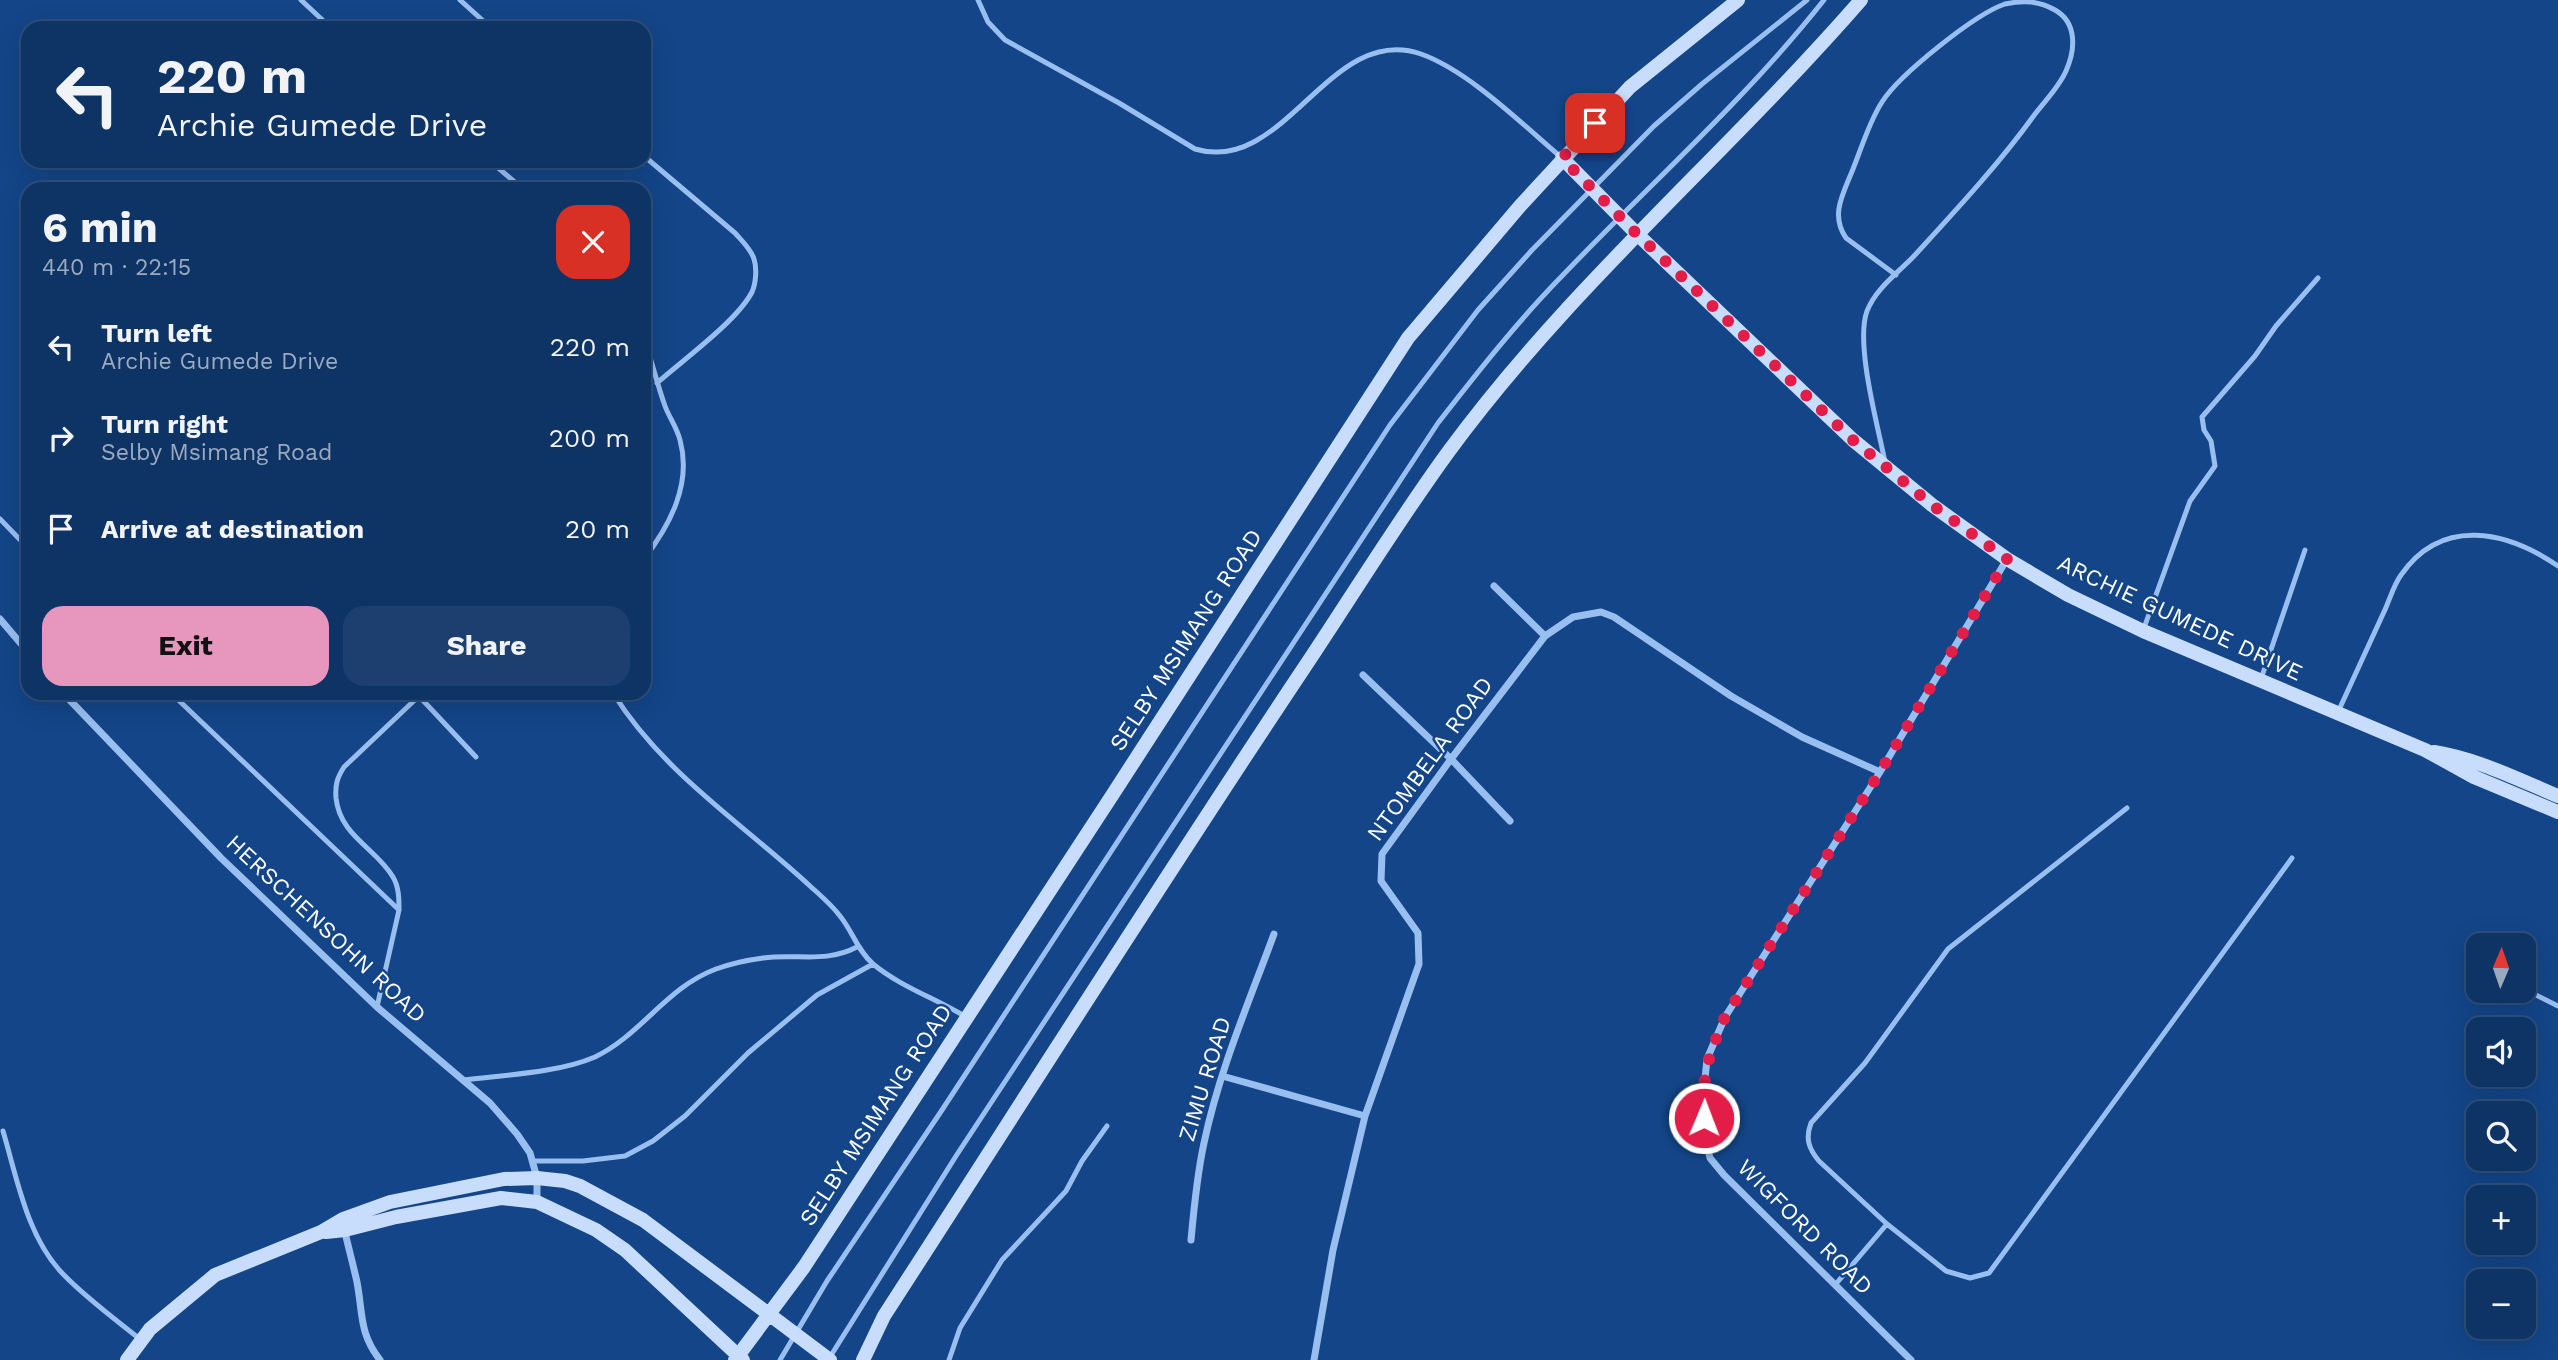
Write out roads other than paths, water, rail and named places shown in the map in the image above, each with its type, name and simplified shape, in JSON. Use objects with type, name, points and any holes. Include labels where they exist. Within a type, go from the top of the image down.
[{"type":"main road","name":"SELBY MSIMANG ROAD","points":[[739,1359],[768,1313],[804,1267],[1408,338],[1562,158],[1630,87],[1738,0]]},
{"type":"main road","points":[[863,1360],[884,1316],[1226,785],[1449,451],[1535,344],[1636,233],[1769,99],[1861,0]]},
{"type":"main road","name":"ARCHIE GUMEDE DRIVE","points":[[1562,158],[1636,233],[1853,440],[1887,470],[2007,559],[2068,595],[2143,631],[2425,750],[2474,777],[2558,812]]},
{"type":"main road","name":"ARCHIE GUMEDE DRIVE","points":[[2425,750],[2457,756],[2558,796]]},
{"type":"main road","points":[[344,1225],[390,1202],[451,1188],[504,1180],[537,1178],[565,1181],[580,1186],[643,1220],[829,1359]]},
{"type":"main road","points":[[127,1360],[150,1329],[215,1275],[344,1225],[501,1198],[537,1202],[596,1230],[625,1250],[739,1359]]},
{"type":"street","name":"WIGFORD ROAD","points":[[1911,1360],[1710,1158],[1705,1137],[1703,1099],[1707,1059],[1725,1017],[1880,772],[2007,559]]},
{"type":"street","points":[[1494,586],[1545,636]]},
{"type":"street","name":"NTOMBELA ROAD","points":[[1314,1360],[1333,1250],[1365,1116],[1419,964],[1418,933],[1381,881],[1382,854],[1545,636],[1573,617],[1601,612],[1614,617],[1743,703],[1802,737],[1880,772]]},
{"type":"street","points":[[0,619],[21,644]]},
{"type":"street","points":[[1363,675],[1451,759],[1510,821]]},
{"type":"street","name":"HERSCHENSOHN ROAD","points":[[70,700],[221,858],[377,1007],[499,1113],[517,1134],[533,1161],[537,1178],[537,1202]]},
{"type":"street","name":"ZIMU ROAD","points":[[1191,1240],[1204,1141],[1222,1076],[1275,934]]},
{"type":"street","points":[[1222,1076],[1365,1116]]},
{"type":"street","points":[[344,1225],[357,1282],[362,1327],[371,1348],[380,1360]]},
{"type":"lane","points":[[301,0],[324,21]]},
{"type":"lane","points":[[460,0],[483,21]]},
{"type":"lane","points":[[978,0],[988,22],[1006,40],[1202,152],[1227,153],[1250,146],[1352,63],[1385,50],[1406,50],[1438,61],[1479,89],[1562,158]]},
{"type":"lane","points":[[780,1360],[827,1281],[942,1110],[1390,425],[1478,310],[1532,250],[1654,126],[1807,0]]},
{"type":"lane","points":[[829,1359],[957,1156],[1438,423],[1559,279],[1785,49],[1824,0]]},
{"type":"lane","points":[[1887,470],[1872,397],[1864,326],[1867,312],[1883,286],[1896,275],[1965,200],[2016,140],[2065,74],[2073,45],[2071,26],[2059,12],[2035,0],[2006,4],[1980,16],[1897,82],[1882,102],[1845,189],[1837,217],[1846,238],[1896,275]]},
{"type":"lane","points":[[651,162],[735,233],[754,258],[756,271],[753,291],[727,323],[657,383]]},
{"type":"lane","points":[[498,168],[514,182]]},
{"type":"lane","points":[[2143,631],[2190,501],[2214,466],[2202,417],[2318,278]]},
{"type":"lane","points":[[651,363],[665,408],[680,439],[683,475],[676,507],[651,549]]},
{"type":"lane","points":[[0,519],[21,541]]},
{"type":"lane","points":[[2338,713],[2401,575],[2427,549],[2448,537],[2474,534],[2520,544],[2558,566]]},
{"type":"lane","points":[[2260,682],[2305,550]]},
{"type":"lane","points":[[178,700],[399,909]]},
{"type":"lane","points":[[377,1007],[399,909],[399,894],[394,878],[341,819],[336,785],[338,776],[345,767],[412,700]]},
{"type":"lane","points":[[424,700],[476,757]]},
{"type":"lane","points":[[618,700],[651,743],[684,778],[841,916],[857,947],[873,964],[906,987],[936,999],[967,1018]]},
{"type":"lane","points":[[2127,808],[1948,949],[1865,1063],[1811,1123],[1807,1132],[1811,1151],[1819,1161],[1887,1224],[1945,1271],[1970,1279],[1989,1273],[2292,858]]},
{"type":"lane","points":[[463,1080],[556,1067],[595,1056],[626,1035],[664,1000],[699,976],[718,968],[764,958],[835,957],[857,947]]},
{"type":"lane","points":[[533,1161],[583,1161],[625,1156],[653,1141],[685,1116],[748,1053],[817,995],[873,964]]},
{"type":"lane","points":[[2536,995],[2558,1006]]},
{"type":"lane","points":[[949,1360],[960,1328],[1002,1260],[1066,1191],[1082,1161],[1107,1126]]},
{"type":"lane","points":[[3,1131],[29,1218],[43,1246],[61,1272],[141,1340]]},
{"type":"lane","points":[[1835,1285],[1887,1224]]}]
